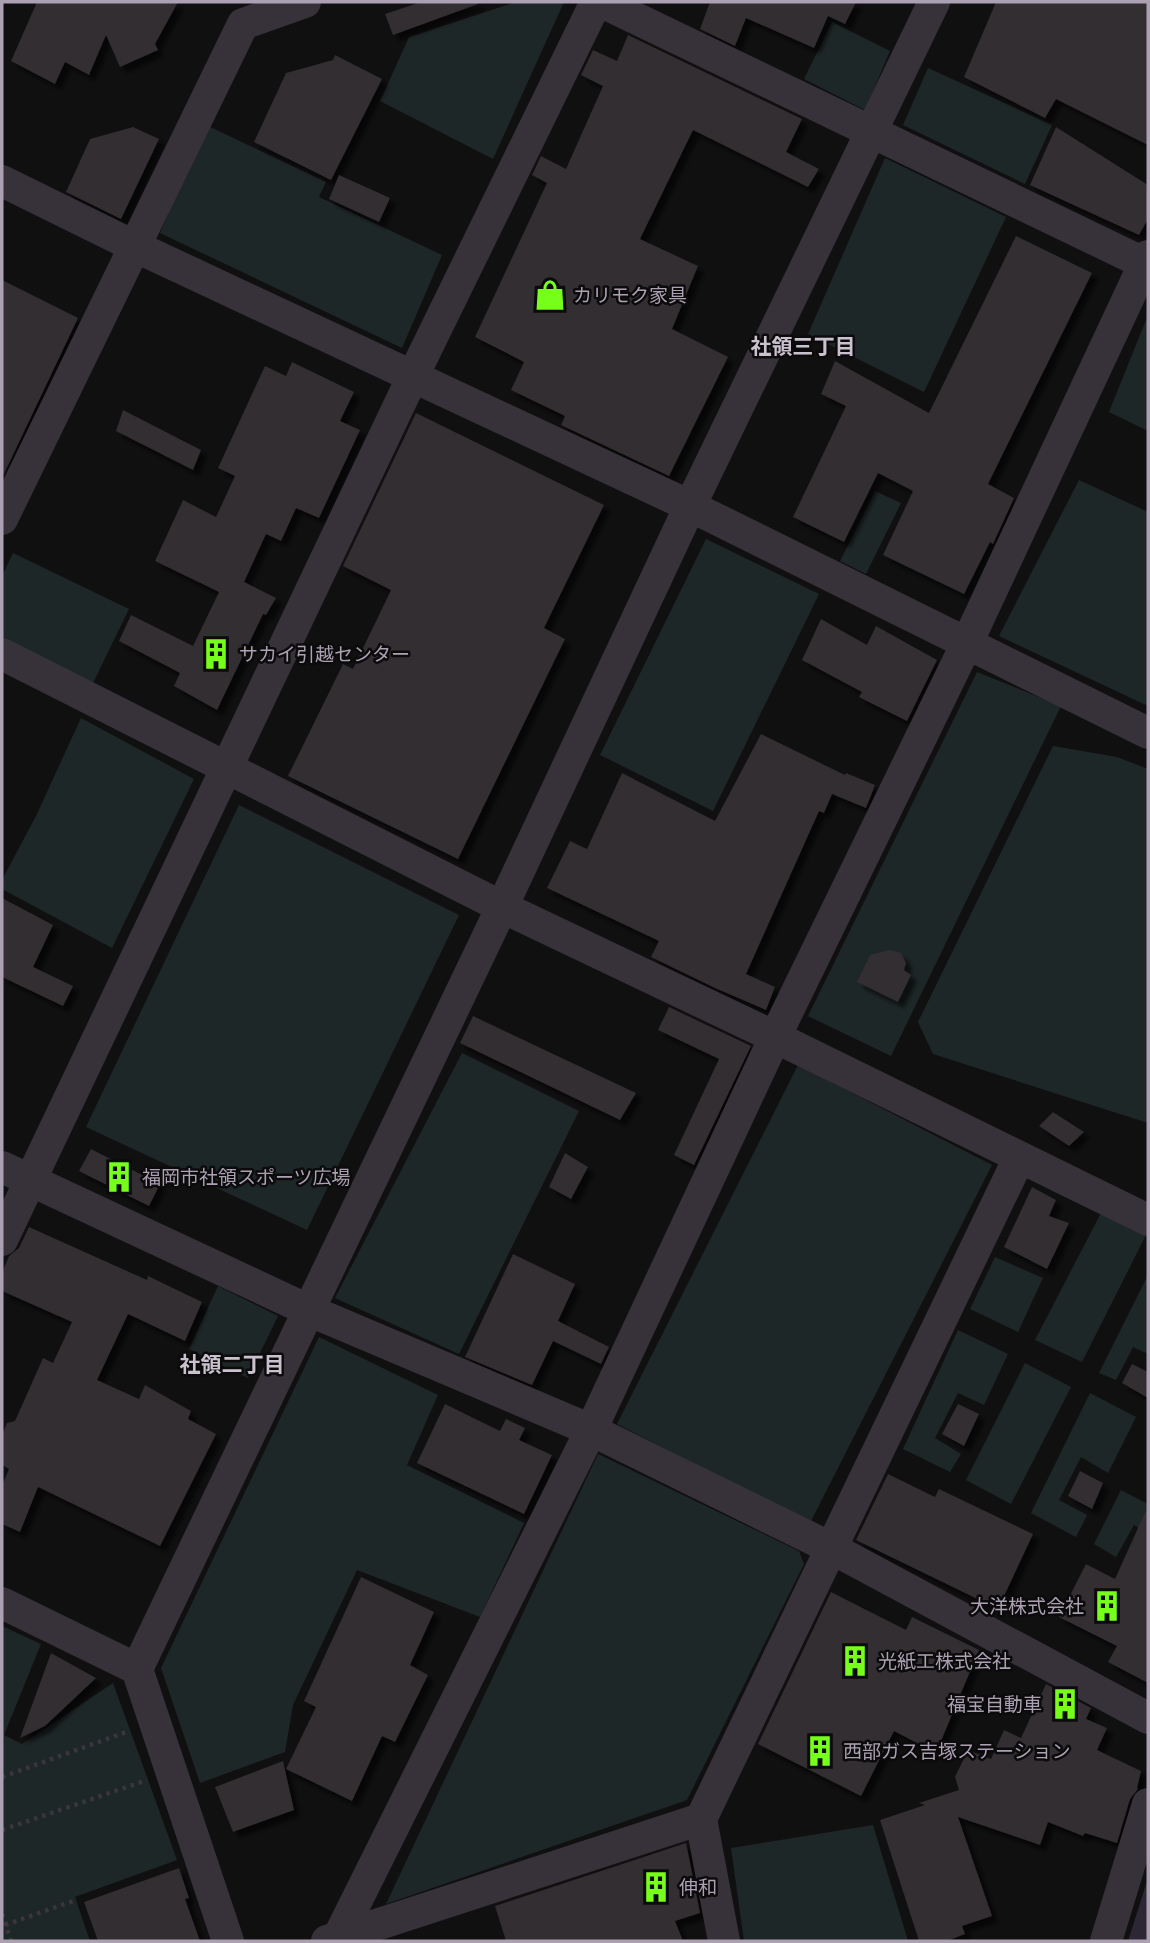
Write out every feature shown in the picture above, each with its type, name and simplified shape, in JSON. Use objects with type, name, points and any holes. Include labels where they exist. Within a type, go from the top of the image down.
[{"type":"street","points":[[2,519],[134,246],[234,13],[305,2]]},
{"type":"street","points":[[2,1240],[413,376],[596,2]]},
{"type":"street","points":[[332,1939],[591,1430],[775,1037],[967,643],[1147,261],[872,133],[603,2]]},
{"type":"street","points":[[228,1941],[136,1669],[502,907],[690,506],[934,2]]},
{"type":"street","points":[[2,181],[134,246],[690,506],[1148,733]]},
{"type":"street","points":[[2,654],[502,907],[1148,1220]]},
{"type":"street","points":[[724,1941],[701,1819],[1019,1158]]},
{"type":"street","points":[[2,1167],[308,1310],[591,1430],[831,1548],[1148,1718]]},
{"type":"street","points":[[2,1603],[136,1669]]},
{"type":"street","points":[[1101,1939],[1148,1804]]},
{"type":"street","points":[[332,1939],[701,1819]]},
{"type":"path","points":[[2,1777],[130,1731]]},
{"type":"path","points":[[2,1830],[146,1780]]},
{"type":"path","points":[[5,1925],[76,1900]]},
{"type":"path","points":[[2,1914],[11,1941]]},
{"type":"shaded area","points":[[516,2],[564,2],[493,159],[380,101],[409,37]]},
{"type":"shaded area","points":[[832,22],[890,51],[865,110],[804,79]]},
{"type":"shaded area","points":[[928,68],[1052,125],[1025,184],[903,125]]},
{"type":"shaded area","points":[[206,125],[326,182],[319,197],[442,255],[402,348],[160,233]]},
{"type":"shaded area","points":[[885,158],[1006,217],[924,392],[808,334]]},
{"type":"shaded area","points":[[1148,315],[1148,431],[1109,412]]},
{"type":"shaded area","points":[[1079,480],[1148,512],[1148,706],[999,636]]},
{"type":"shaded area","points":[[875,491],[901,503],[866,574],[840,561]]},
{"type":"shaded area","points":[[706,539],[819,594],[713,811],[600,755]]},
{"type":"shaded area","points":[[13,553],[129,609],[93,683],[2,638],[2,576]]},
{"type":"shaded area","points":[[977,672],[1061,706],[891,1056],[808,1016]]},
{"type":"shaded area","points":[[81,718],[194,779],[112,948],[2,889],[2,880],[36,816]]},
{"type":"shaded area","points":[[1053,746],[1117,757],[1148,769],[1148,1123],[933,1054],[918,1022]]},
{"type":"shaded area","points":[[239,805],[459,915],[307,1230],[86,1127]]},
{"type":"shaded area","points":[[462,1053],[579,1111],[459,1354],[335,1298]]},
{"type":"shaded area","points":[[798,1065],[992,1165],[810,1523],[617,1424]]},
{"type":"shaded area","points":[[1102,1211],[1147,1233],[1082,1362],[1035,1340]]},
{"type":"shaded area","points":[[995,1257],[1043,1278],[1018,1332],[970,1309]]},
{"type":"shaded area","points":[[1148,1275],[1148,1354],[1133,1347],[1116,1380],[1099,1373]]},
{"type":"shaded area","points":[[218,1286],[278,1316],[248,1378],[189,1349]]},
{"type":"shaded area","points":[[958,1330],[1008,1354],[984,1405],[958,1393],[935,1438],[961,1454],[950,1472],[903,1449]]},
{"type":"shaded area","points":[[319,1337],[438,1395],[407,1465],[524,1523],[480,1617],[357,1570],[293,1705],[285,1752],[200,1783],[161,1668]]},
{"type":"shaded area","points":[[1025,1363],[1071,1387],[1011,1504],[966,1480]]},
{"type":"shaded area","points":[[1090,1393],[1136,1417],[1108,1473],[1081,1457],[1059,1500],[1087,1515],[1076,1537],[1031,1513]]},
{"type":"shaded area","points":[[598,1454],[799,1551],[804,1564],[687,1800],[386,1904]]},
{"type":"shaded area","points":[[1121,1490],[1148,1504],[1148,1533],[1134,1525],[1116,1557],[1094,1544]]},
{"type":"shaded area","points":[[2,1626],[41,1644],[4,1735],[22,1744],[113,1683],[177,1860],[75,1897],[90,1941],[2,1941]]},
{"type":"shaded area","points":[[873,1825],[908,1941],[744,1941],[731,1848]]},
{"type":"shaded area","points":[[1148,1878],[1148,1941],[1128,1941]]},
{"type":"building","points":[[37,2],[178,2],[155,44],[158,50],[120,67],[106,35],[89,75],[65,62],[55,84],[11,61]]},
{"type":"building","points":[[421,2],[478,4],[393,35],[385,14]]},
{"type":"building","points":[[710,2],[856,2],[845,24],[828,16],[814,48],[746,18],[735,46],[700,29]]},
{"type":"building","points":[[996,2],[1148,2],[1148,145],[1056,99],[1045,118],[964,77]]},
{"type":"building","points":[[628,35],[802,119],[786,152],[819,169],[808,187],[693,130],[640,239],[698,266],[672,329],[728,357],[669,476],[561,425],[565,416],[511,390],[524,362],[475,337],[547,183],[532,175],[541,156],[566,169],[603,86],[581,75],[593,50],[617,61]]},
{"type":"building","points":[[335,55],[382,79],[331,180],[254,142],[286,73],[333,60]]},
{"type":"building","points":[[133,127],[159,139],[121,219],[66,192],[90,139]]},
{"type":"building","points":[[1056,127],[1148,185],[1148,219],[1139,235],[1030,185]]},
{"type":"building","points":[[339,175],[390,198],[379,222],[329,199]]},
{"type":"building","points":[[1016,236],[1092,273],[988,484],[1014,498],[993,544],[990,542],[964,594],[883,555],[913,491],[878,473],[844,542],[793,517],[846,406],[821,394],[835,361],[929,413]]},
{"type":"building","points":[[2,280],[78,318],[2,478]]},
{"type":"building","points":[[292,362],[354,392],[340,421],[360,430],[319,518],[296,508],[281,541],[266,534],[244,582],[276,598],[266,615],[263,614],[217,710],[174,686],[180,673],[119,641],[131,615],[193,646],[219,592],[155,561],[183,500],[216,517],[235,476],[218,468],[265,366],[286,376]]},
{"type":"building","points":[[123,410],[201,450],[193,470],[116,431]]},
{"type":"building","points":[[416,413],[604,505],[544,628],[565,639],[458,859],[288,776],[343,664],[353,669],[391,590],[343,566]]},
{"type":"building","points":[[821,619],[867,645],[876,626],[937,660],[907,721],[859,697],[862,692],[802,660]]},
{"type":"building","points":[[761,734],[845,775],[846,773],[875,785],[866,808],[832,794],[824,813],[819,811],[746,974],[775,987],[766,1010],[651,957],[659,941],[547,888],[570,841],[587,849],[622,773],[715,821]]},
{"type":"building","points":[[2,898],[53,925],[33,967],[73,986],[63,1006],[2,977]]},
{"type":"building","points":[[890,950],[901,953],[906,963],[904,970],[911,975],[898,1002],[857,982],[870,955]]},
{"type":"building","points":[[669,1007],[751,1046],[694,1165],[674,1155],[719,1059],[658,1030]]},
{"type":"building","points":[[473,1016],[636,1093],[620,1120],[460,1043]]},
{"type":"building","points":[[1053,1112],[1084,1132],[1069,1146],[1039,1126]]},
{"type":"building","name":"福岡市社領スポーツ広場","points":[[91,1149],[160,1184],[149,1206],[79,1171]]},
{"type":"building","points":[[565,1153],[588,1167],[571,1199],[549,1187]]},
{"type":"building","points":[[1032,1187],[1056,1200],[1049,1216],[1069,1223],[1047,1269],[1004,1247]]},
{"type":"building","points":[[29,1227],[147,1280],[148,1276],[202,1302],[185,1341],[128,1314],[97,1380],[139,1399],[145,1385],[191,1411],[188,1419],[216,1434],[160,1546],[38,1487],[20,1532],[2,1524],[2,1485],[9,1469],[2,1465],[2,1435],[7,1423],[15,1421],[43,1358],[53,1363],[72,1322],[2,1291],[2,1273],[9,1256],[19,1248]]},
{"type":"building","points":[[513,1254],[575,1284],[558,1321],[609,1347],[601,1364],[553,1341],[532,1385],[465,1357]]},
{"type":"building","points":[[1132,1364],[1148,1372],[1148,1398],[1122,1383]]},
{"type":"building","points":[[445,1404],[500,1431],[506,1419],[525,1428],[519,1440],[552,1455],[524,1514],[417,1463]]},
{"type":"building","points":[[958,1404],[979,1414],[964,1446],[942,1434]]},
{"type":"building","points":[[1080,1471],[1103,1483],[1092,1509],[1068,1496]]},
{"type":"building","name":"光紙工株式会社","points":[[888,1474],[935,1497],[939,1489],[1033,1534],[998,1609],[856,1540]]},
{"type":"building","name":"大洋株式会社","points":[[1148,1506],[1148,1683],[1108,1662],[1117,1646],[1059,1617],[1086,1564],[1115,1579]]},
{"type":"building","points":[[361,1577],[434,1612],[410,1665],[428,1675],[395,1742],[382,1736],[352,1801],[286,1769],[316,1707],[304,1701]]},
{"type":"building","points":[[831,1592],[906,1630],[912,1617],[979,1650],[936,1753],[894,1731],[861,1796],[758,1744]]},
{"type":"building","points":[[51,1653],[96,1678],[45,1726],[20,1738]]},
{"type":"building","points":[[1046,1684],[1091,1708],[1086,1719],[1107,1728],[1097,1750],[1141,1771],[1138,1789],[1130,1799],[1117,1843],[1085,1833],[1083,1836],[1048,1822],[1040,1845],[958,1817],[992,1916],[962,1926],[965,1934],[947,1941],[919,1941],[880,1820],[959,1790],[955,1777],[968,1750],[991,1759],[1004,1730],[1021,1738]]},
{"type":"building","points":[[283,1761],[294,1810],[233,1832],[215,1787]]},
{"type":"building","name":"伸和","points":[[686,1843],[700,1913],[675,1921],[683,1941],[506,1941],[495,1906]]},
{"type":"building","points":[[179,1868],[189,1898],[185,1899],[200,1941],[98,1941],[84,1902]]},
{"type":"place","name":"カリモク家具","points":[[550,295]]},
{"type":"place","name":"サカイ引越センター","points":[[216,654]]},
{"type":"place","name":"福岡市社領スポーツ広場","points":[[119,1177]]},
{"type":"place","name":"大洋株式会社","points":[[1107,1606]]},
{"type":"place","name":"光紙工株式会社","points":[[855,1661]]},
{"type":"place","name":"福宝自動車","points":[[1065,1704]]},
{"type":"place","name":"西部ガス吉塚ステーション","points":[[820,1751]]},
{"type":"place","name":"伸和","points":[[656,1887]]},
{"type":"district","name":"社領三丁目","points":[[803,347]]},
{"type":"district","name":"社領二丁目","points":[[232,1365]]}]
